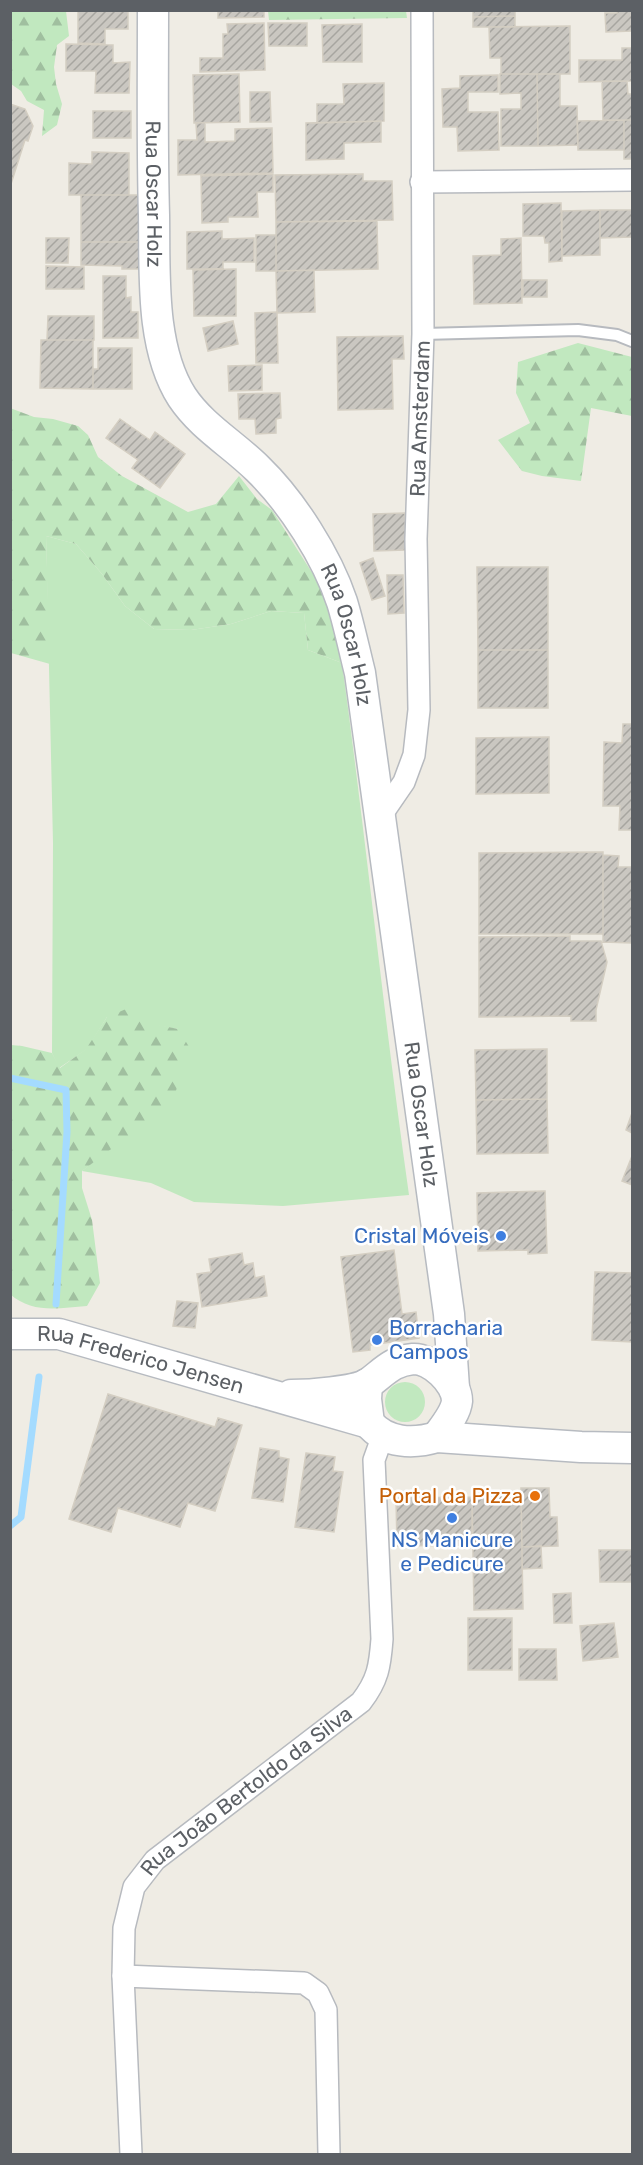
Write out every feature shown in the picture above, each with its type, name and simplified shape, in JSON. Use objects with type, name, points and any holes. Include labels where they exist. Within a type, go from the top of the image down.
[{"type":"street","name":"Rua Oscar Holz","points":[[153,10],[156,301],[164,351],[182,396],[196,414],[274,485],[309,534],[337,591],[349,626],[360,673],[449,1314],[455,1395]]},
{"type":"street","name":"Rua Amsterdam","points":[[380,817],[404,782],[414,755],[419,710],[416,539],[423,334],[422,10]]},
{"type":"street","points":[[421,182],[633,180]]},
{"type":"street","name":"Rua Oscar Holz","points":[[415,1359],[437,1349],[444,1335],[449,1314]]},
{"type":"street","name":"Rua Frederico Jensen","points":[[10,1334],[59,1334],[267,1394],[376,1429],[405,1442],[421,1442],[437,1437],[633,1448]]},
{"type":"street","name":"Rua Frederico Jensen","points":[[267,1394],[304,1395],[367,1384],[390,1366],[415,1359],[441,1372],[455,1395],[475,1419],[500,1433],[539,1444]]},
{"type":"street","points":[[367,1384],[366,1399],[376,1429]]},
{"type":"street","points":[[437,1437],[450,1420],[455,1395]]},
{"type":"street","name":"Rua João Bertoldo da Silva","points":[[131,2154],[123,1976],[124,1929],[134,1887],[155,1860],[361,1702],[373,1686],[380,1667],[382,1639],[375,1460],[376,1429]]},
{"type":"street","points":[[123,1976],[304,1983],[318,1993],[326,2010],[329,2154]]},
{"type":"lane","points":[[423,334],[578,330],[617,335],[633,341]]},
{"type":"green space","points":[[10,11],[66,11],[69,36],[57,45],[54,67],[62,104],[57,125],[42,136],[44,110],[27,101],[21,91],[11,84]]},
{"type":"green space","points":[[268,11],[406,11],[407,18],[269,20]]},
{"type":"green space","points":[[578,343],[632,357],[632,416],[591,408],[581,481],[522,471],[498,440],[530,423],[516,393],[518,362]]},
{"type":"green space","points":[[10,408],[34,417],[53,419],[78,426],[88,435],[98,457],[122,476],[188,512],[216,504],[239,476],[257,499],[272,510],[311,571],[324,587],[340,641],[342,663],[308,650],[304,613],[271,611],[231,624],[191,630],[154,629],[125,606],[76,544],[46,536],[50,664],[11,653]]},
{"type":"green space","points":[[46,536],[76,544],[125,606],[154,629],[191,630],[231,624],[271,611],[304,613],[308,650],[342,663],[409,1195],[283,1206],[194,1202],[151,1183],[82,1171],[110,1148],[178,1029],[107,1017],[87,1049],[59,1068],[52,1053],[53,843]]},
{"type":"green space","points":[[138,1004],[154,1024],[178,1029],[191,1050],[171,1104],[82,1171],[82,1188],[92,1220],[100,1283],[87,1306],[46,1308],[27,1305],[10,1294],[11,1045],[52,1053],[60,1068],[86,1049],[107,1017]]},
{"type":"green space","points":[[405,1382],[419,1388],[425,1402],[419,1416],[405,1422],[391,1416],[385,1402],[391,1388]]},
{"type":"building","points":[[78,10],[128,10],[128,29],[105,29],[105,44],[78,43]]},
{"type":"building","points":[[218,10],[264,10],[264,17],[218,18]]},
{"type":"building","points":[[473,10],[515,10],[515,16],[473,17]]},
{"type":"building","points":[[617,10],[632,10],[632,31],[606,32],[605,13],[617,13]]},
{"type":"building","points":[[515,16],[515,27],[473,27],[473,17]]},
{"type":"building","points":[[264,23],[265,70],[200,72],[200,58],[223,58],[223,34],[228,34],[227,24]]},
{"type":"building","points":[[268,23],[307,23],[307,46],[269,46]]},
{"type":"building","points":[[362,24],[362,62],[323,62],[322,25]]},
{"type":"building","points":[[570,26],[570,74],[501,74],[501,58],[490,58],[489,27]]},
{"type":"building","points":[[66,44],[113,45],[113,63],[130,62],[129,93],[95,93],[96,71],[66,71]]},
{"type":"building","points":[[622,48],[632,48],[632,81],[579,82],[579,60],[622,60]]},
{"type":"building","points":[[239,74],[240,122],[194,123],[193,75]]},
{"type":"building","points":[[500,74],[537,74],[538,146],[501,146],[501,109],[521,109],[521,93],[500,94]]},
{"type":"building","points":[[537,74],[560,74],[560,106],[577,106],[578,145],[538,146]]},
{"type":"building","points":[[498,75],[498,92],[468,92],[468,112],[498,112],[499,150],[458,151],[457,127],[443,127],[442,89],[460,88],[460,76]]},
{"type":"building","points":[[602,81],[627,81],[628,94],[632,94],[632,120],[603,120]]},
{"type":"building","points":[[384,83],[384,121],[317,123],[317,104],[344,104],[343,84]]},
{"type":"building","points":[[250,92],[270,92],[271,122],[250,122]]},
{"type":"building","points":[[10,104],[25,109],[33,126],[28,141],[25,140],[10,187]]},
{"type":"building","points":[[93,111],[131,111],[131,138],[93,138]]},
{"type":"building","points":[[624,120],[632,120],[632,159],[624,159]]},
{"type":"building","points":[[624,120],[624,150],[578,150],[577,121]]},
{"type":"building","points":[[381,121],[381,142],[344,143],[344,159],[306,160],[306,123]]},
{"type":"building","points":[[196,123],[205,123],[205,142],[235,141],[235,129],[272,128],[273,173],[178,175],[178,140],[197,140]]},
{"type":"building","points":[[92,152],[129,153],[129,195],[69,195],[69,163],[92,164]]},
{"type":"building","points":[[273,174],[273,192],[257,192],[258,217],[228,217],[228,222],[202,223],[201,176]]},
{"type":"building","points":[[363,174],[363,181],[392,181],[393,220],[276,222],[275,175]]},
{"type":"building","points":[[81,195],[139,195],[139,242],[81,242]]},
{"type":"building","points":[[561,203],[562,261],[549,262],[549,243],[545,243],[544,236],[523,236],[523,204]]},
{"type":"building","points":[[600,210],[632,210],[632,237],[600,238]]},
{"type":"building","points":[[600,210],[600,255],[562,256],[562,211]]},
{"type":"building","points":[[377,221],[378,269],[276,271],[276,222]]},
{"type":"building","points":[[222,231],[222,239],[254,238],[254,262],[223,262],[223,269],[187,269],[187,232]]},
{"type":"building","points":[[256,235],[276,235],[276,271],[256,271]]},
{"type":"building","points":[[46,238],[69,238],[68,263],[46,263]]},
{"type":"building","points":[[521,238],[522,303],[474,304],[473,256],[501,255],[501,239]]},
{"type":"building","points":[[81,242],[139,242],[139,269],[122,269],[122,266],[81,265]]},
{"type":"building","points":[[46,266],[84,267],[84,289],[46,289]]},
{"type":"building","points":[[236,269],[236,316],[194,316],[193,270]]},
{"type":"building","points":[[314,270],[315,312],[277,313],[276,271]]},
{"type":"building","points":[[103,276],[126,276],[126,298],[131,297],[131,312],[138,312],[138,338],[103,338]]},
{"type":"building","points":[[523,280],[547,280],[547,297],[523,297]]},
{"type":"building","points":[[277,312],[278,363],[256,363],[255,313]]},
{"type":"building","points":[[48,316],[94,316],[94,340],[47,340]]},
{"type":"building","points":[[233,321],[238,344],[208,351],[203,328]]},
{"type":"building","points":[[403,336],[404,359],[392,359],[393,409],[338,410],[337,337]]},
{"type":"building","points":[[41,340],[93,340],[93,389],[40,388]]},
{"type":"building","points":[[98,348],[132,348],[132,389],[93,389],[93,369],[98,369]]},
{"type":"building","points":[[262,365],[262,390],[229,391],[228,366]]},
{"type":"building","points":[[280,393],[281,418],[276,419],[276,433],[256,434],[255,419],[239,419],[238,394]]},
{"type":"building","points":[[120,419],[150,440],[155,432],[185,454],[160,488],[132,468],[138,460],[106,438]]},
{"type":"building","points":[[405,513],[406,550],[374,551],[373,514]]},
{"type":"building","points":[[373,558],[385,596],[372,600],[360,563]]},
{"type":"building","points":[[477,567],[548,567],[548,650],[478,650]]},
{"type":"building","points":[[387,575],[403,575],[404,613],[388,614]]},
{"type":"building","points":[[478,650],[548,650],[548,708],[478,708]]},
{"type":"building","points":[[623,724],[632,724],[632,830],[619,830],[620,806],[603,806],[604,742],[622,743]]},
{"type":"building","points":[[549,737],[549,793],[476,794],[476,738]]},
{"type":"building","points":[[603,852],[603,934],[479,934],[479,853]]},
{"type":"building","points":[[603,855],[619,856],[618,867],[632,867],[632,943],[603,942]]},
{"type":"building","points":[[570,936],[570,941],[601,941],[607,962],[596,1010],[596,1021],[571,1021],[571,1016],[479,1017],[479,937]]},
{"type":"building","points":[[547,1049],[547,1099],[476,1100],[475,1050]]},
{"type":"building","points":[[547,1099],[548,1153],[477,1154],[476,1100]]},
{"type":"building","points":[[632,1113],[632,1133],[626,1130]]},
{"type":"building","points":[[632,1156],[632,1185],[622,1181]]},
{"type":"building","points":[[545,1191],[547,1253],[528,1254],[528,1250],[478,1251],[477,1193]]},
{"type":"building","points":[[394,1250],[402,1314],[416,1312],[419,1338],[370,1345],[370,1350],[353,1352],[341,1257]]},
{"type":"building","points":[[242,1253],[244,1265],[253,1263],[255,1278],[264,1276],[267,1296],[202,1307],[197,1274],[211,1272],[209,1259]]},
{"type":"building","points":[[595,1272],[632,1273],[632,1342],[592,1340]]},
{"type":"building","points":[[177,1301],[198,1303],[195,1328],[173,1326]]},
{"type":"building","points":[[108,1394],[215,1427],[218,1418],[242,1425],[215,1511],[188,1503],[180,1527],[118,1508],[111,1532],[69,1519]]},
{"type":"building","points":[[260,1448],[279,1451],[279,1457],[289,1459],[283,1502],[252,1498]]},
{"type":"building","points":[[306,1453],[335,1457],[333,1471],[343,1472],[334,1532],[295,1527]]},
{"type":"building","points":[[521,1488],[549,1488],[550,1517],[557,1517],[558,1546],[522,1547]]},
{"type":"building","points":[[521,1496],[523,1609],[474,1610],[472,1497]]},
{"type":"building","points":[[472,1497],[472,1545],[397,1546],[396,1498]]},
{"type":"building","points":[[541,1546],[542,1568],[522,1569],[522,1547]]},
{"type":"building","points":[[599,1550],[632,1550],[632,1582],[600,1582]]},
{"type":"building","points":[[571,1593],[572,1623],[554,1623],[553,1594]]},
{"type":"building","points":[[468,1618],[512,1618],[512,1670],[468,1670]]},
{"type":"building","points":[[614,1623],[618,1657],[583,1661],[580,1626]]},
{"type":"building","points":[[519,1649],[556,1649],[557,1680],[519,1680]]},
{"type":"waterway","points":[[10,1078],[66,1090],[67,1132],[56,1304]]},
{"type":"waterway","points":[[10,1526],[21,1517],[39,1377]]},
{"type":"place","name":"Cristal Móveis","points":[[501,1236]]},
{"type":"place","name":"Borracharia Campos","points":[[377,1340]]},
{"type":"place","name":"Portal da Pizza","points":[[535,1496]]},
{"type":"place","name":"NS Manicure e Pedicure","points":[[452,1518]]}]
